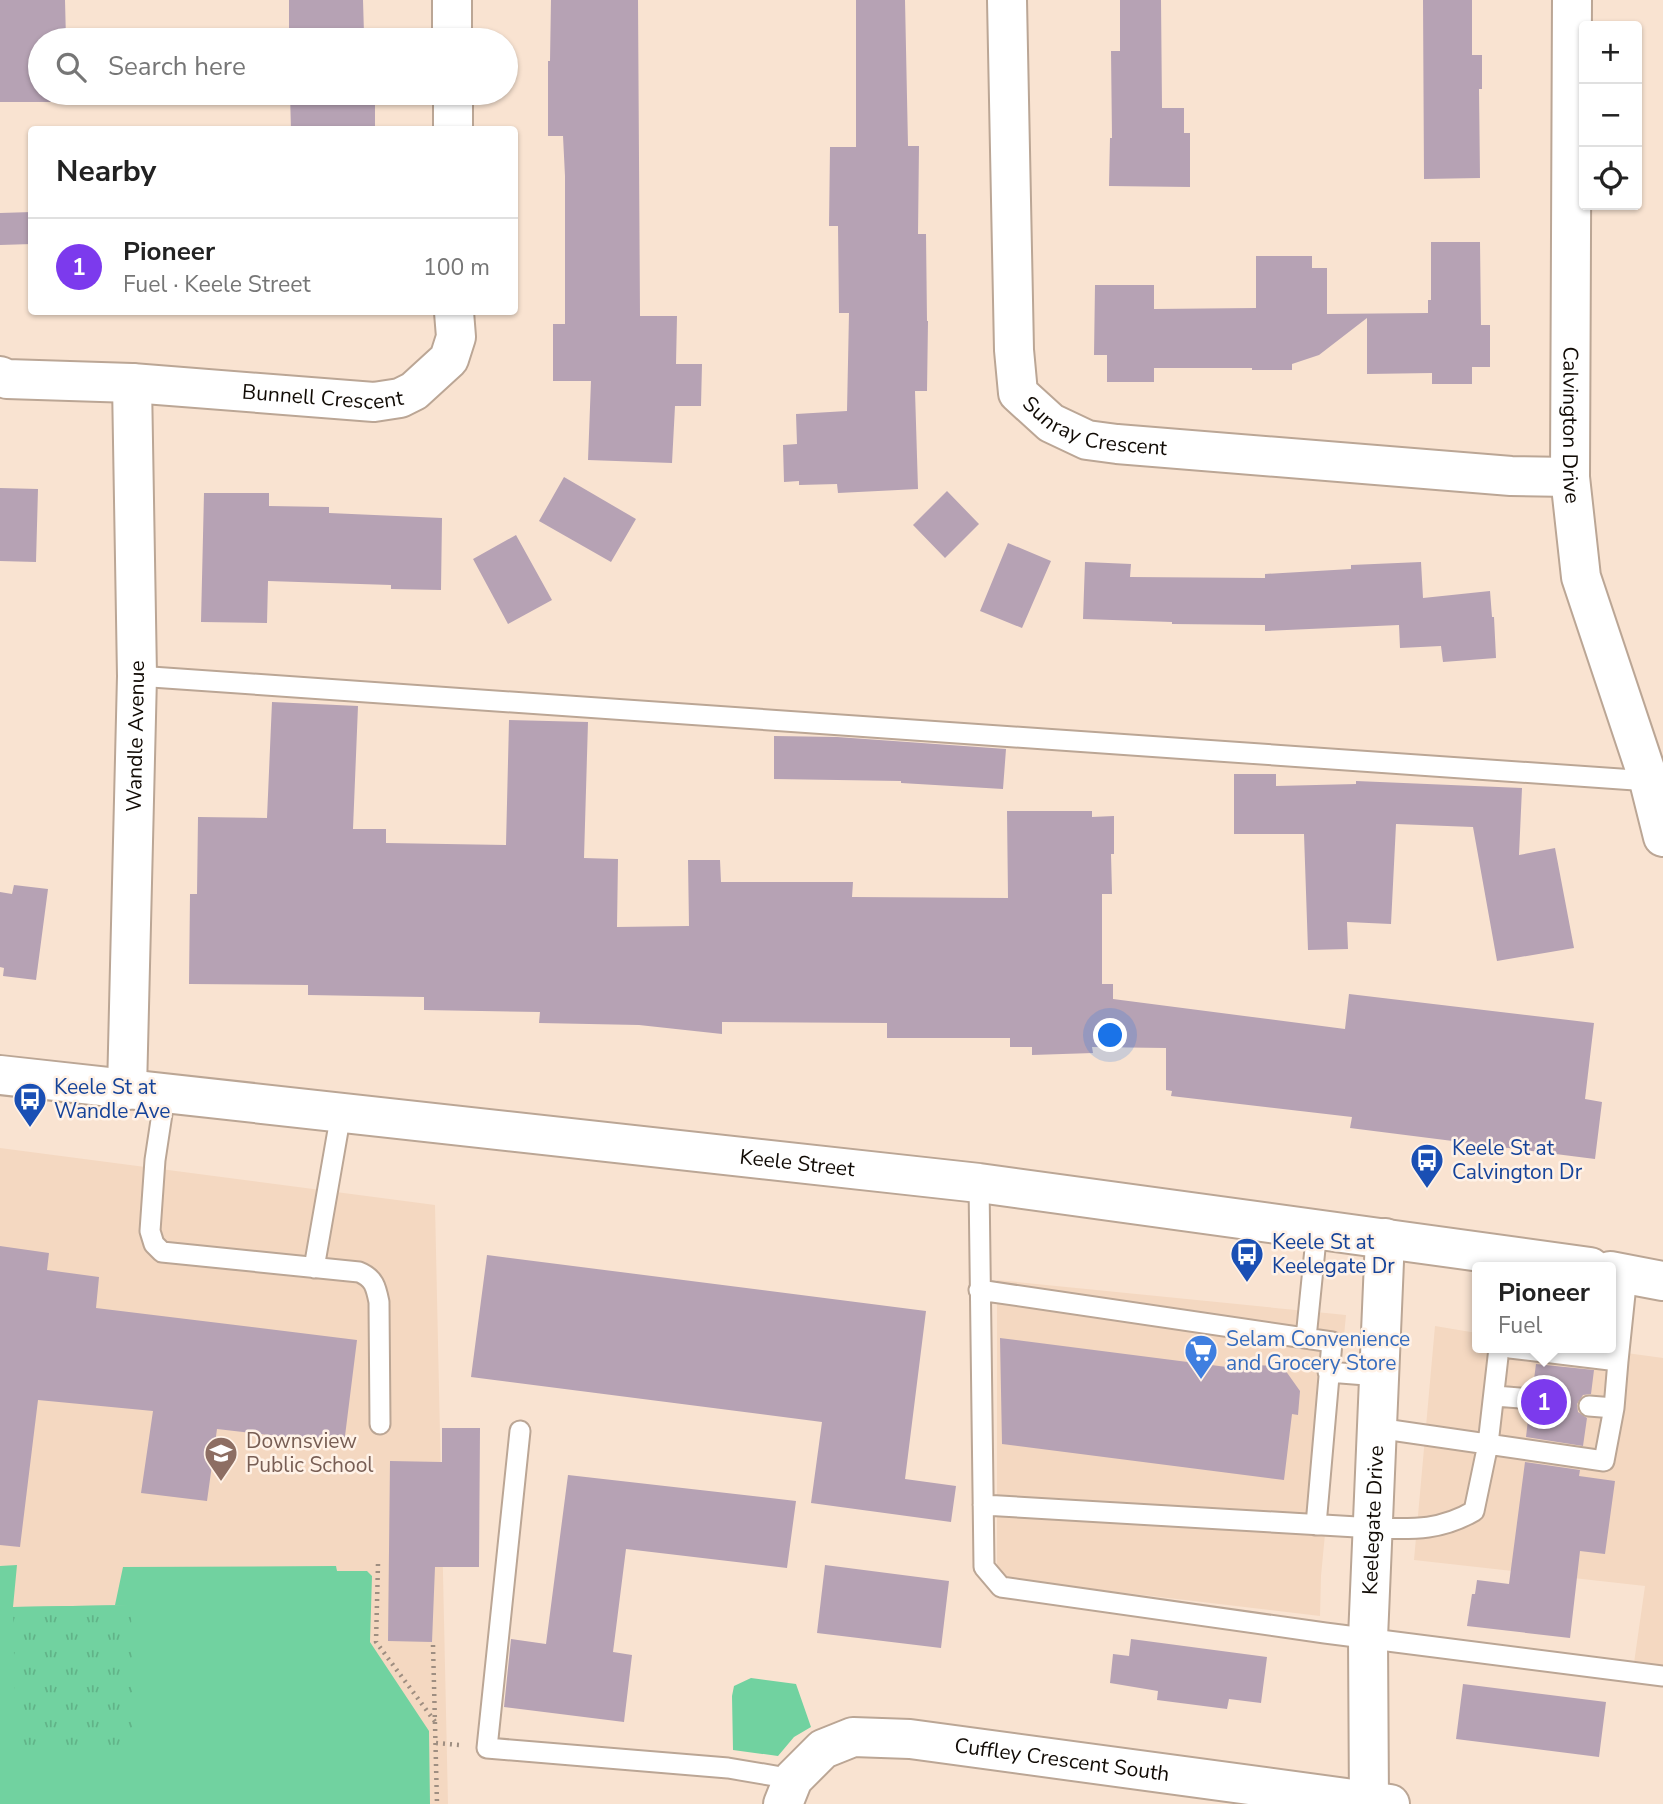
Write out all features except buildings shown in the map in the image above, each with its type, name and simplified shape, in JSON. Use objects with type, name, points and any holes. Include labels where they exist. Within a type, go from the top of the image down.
[{"type":"street","points":[[452,0],[452,28]]},
{"type":"street","name":"Sunray Crescent","points":[[1007,0],[1014,350],[1018,393],[1051,422],[1087,440],[1117,444],[1511,476],[1570,477]]},
{"type":"street","name":"Calvington Drive","points":[[1572,0],[1570,477],[1581,577],[1648,781],[1663,837]]},
{"type":"street","points":[[453,105],[453,126]]},
{"type":"street","name":"Bunnell Crescent","points":[[0,376],[7,379],[132,383],[374,402],[400,398],[414,391],[449,359],[456,337],[454,315]]},
{"type":"street","name":"Wandle Avenue","points":[[127,1090],[137,676],[132,383]]},
{"type":"street","name":"Keele Street","points":[[0,1075],[979,1183],[1385,1238],[1508,1261]]},
{"type":"street","name":"Keelegate Drive","points":[[1376,1803],[1368,1638],[1385,1238]]},
{"type":"street","name":"Cuffley Crescent South","points":[[788,1792],[823,1749],[853,1737],[910,1739],[1376,1803]]},
{"type":"lane","points":[[137,676],[1648,781]]},
{"type":"lane","points":[[165,1094],[155,1160],[150,1231],[154,1244],[162,1252],[359,1272],[368,1276],[376,1286],[379,1302],[380,1424]]},
{"type":"lane","points":[[314,1268],[341,1113]]},
{"type":"lane","points":[[979,1183],[984,1567],[1001,1587],[1663,1676]]},
{"type":"lane","points":[[1306,1338],[1317,1229]]},
{"type":"lane","points":[[1377,1428],[1604,1461],[1634,1276]]},
{"type":"lane","points":[[979,1290],[1332,1342],[1316,1525]]},
{"type":"lane","points":[[982,1505],[1374,1528],[1416,1529],[1455,1522],[1474,1511],[1488,1444],[1498,1353]]},
{"type":"lane","points":[[1549,1353],[1618,1362]]},
{"type":"lane","points":[[1328,1372],[1379,1376]]},
{"type":"lane","points":[[1494,1396],[1531,1399]]},
{"type":"lane","points":[[1589,1406],[1614,1408]]},
{"type":"lane","points":[[520,1431],[487,1748],[728,1768],[788,1792]]},
{"type":"path","points":[[378,1564],[376,1642],[436,1723]]},
{"type":"path","points":[[433,1645],[437,1804]]},
{"type":"shaded area","name":"Downsview Public School","points":[[0,1148],[435,1205],[448,1804],[0,1804]]},
{"type":"shaded area","points":[[997,1280],[1346,1315],[1321,1576],[1320,1616],[1007,1579],[997,1568]]},
{"type":"shaded area","points":[[1435,1326],[1472,1332],[1472,1353],[1616,1352],[1663,1358],[1663,1667],[1634,1663],[1645,1586],[1414,1560]]},
{"type":"green space","points":[[17,1565],[13,1607],[131,1605],[115,1605],[123,1567],[336,1566],[337,1571],[367,1571],[372,1576],[370,1642],[429,1731],[430,1804],[0,1804],[0,1566]]},
{"type":"green space","points":[[131,1605],[133,1749],[16,1751],[13,1607]]},
{"type":"green space","points":[[751,1678],[796,1684],[811,1727],[794,1737],[778,1756],[733,1750],[734,1686]]},
{"type":"place","name":"Keele St at Wandle Ave","points":[[30,1129]]},
{"type":"place","name":"Keele St at Calvington Dr","points":[[1427,1190]]},
{"type":"place","name":"Keele St at Keelegate Dr","points":[[1247,1284]]},
{"type":"place","name":"Selam Convenience and Grocery Store","points":[[1201,1381]]},
{"type":"place","name":"Pioneer","points":[[1544,1402]]},
{"type":"place","name":"Downsview Public School","points":[[221,1483]]}]
